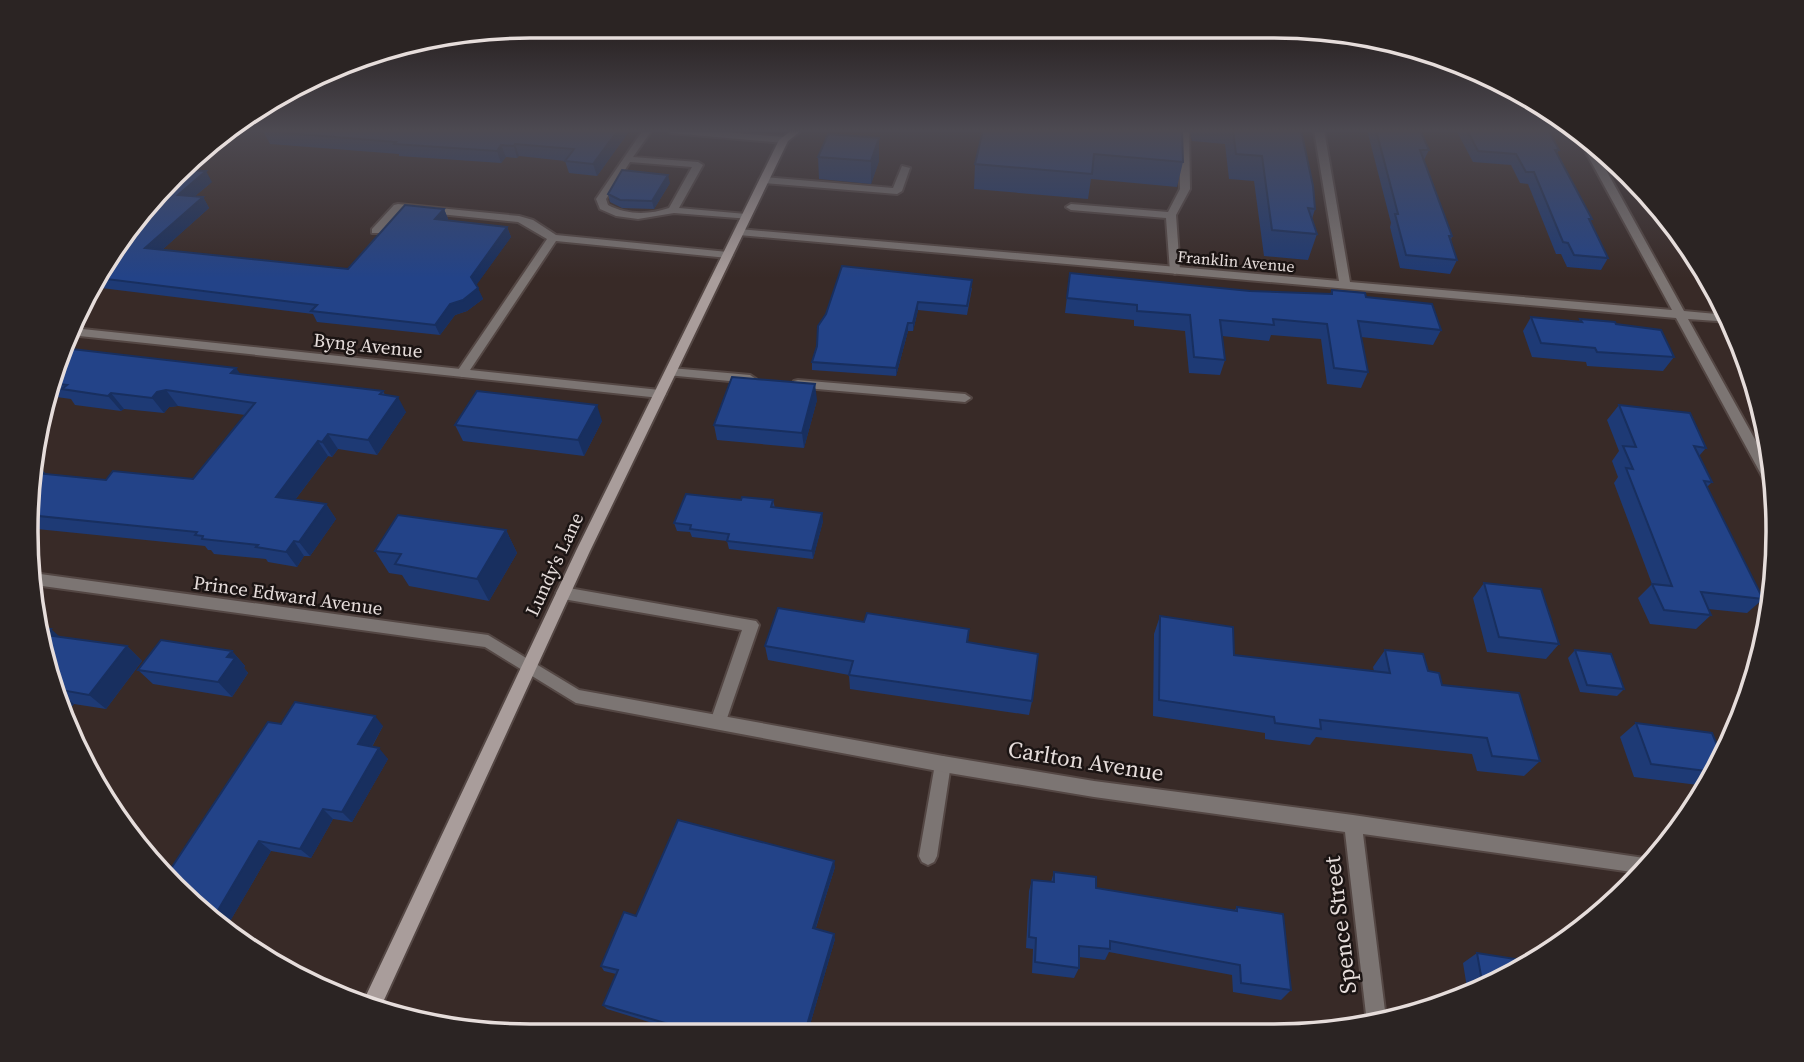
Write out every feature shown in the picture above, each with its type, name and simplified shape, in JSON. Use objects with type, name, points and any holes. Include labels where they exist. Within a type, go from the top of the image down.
[{"type":"main road","name":"Lundy's Lane","points":[[375,998],[564,593],[764,180]]},
{"type":"street","points":[[614,180],[601,199],[604,207],[615,213],[649,216],[673,210],[746,217]]},
{"type":"street","points":[[673,210],[690,180]]},
{"type":"street","points":[[764,180],[897,191],[901,180]]},
{"type":"street","points":[[1175,271],[1171,215],[1185,189],[1185,180]]},
{"type":"street","points":[[1327,180],[1345,286]]},
{"type":"street","points":[[1606,180],[1760,461]]},
{"type":"street","points":[[376,231],[398,207],[524,220],[553,237],[728,255]]},
{"type":"street","points":[[1071,207],[1171,215]]},
{"type":"street","name":"Franklin Avenue","points":[[739,232],[1717,318]]},
{"type":"street","points":[[462,373],[553,237]]},
{"type":"street","name":"Byng Avenue","points":[[80,333],[660,394]]},
{"type":"street","points":[[671,372],[766,381]]},
{"type":"street","points":[[779,382],[965,398]]},
{"type":"street","name":"Prince Edward Avenue","points":[[42,580],[488,641],[529,667]]},
{"type":"street","points":[[564,593],[751,625],[718,722]]},
{"type":"street","name":"Carlton Avenue","points":[[529,667],[576,696],[943,764],[1094,789],[1636,864]]},
{"type":"street","points":[[928,856],[943,764]]},
{"type":"street","name":"Spence Street","points":[[1353,823],[1375,1013]]},
{"type":"building","points":[[187,180],[196,180],[178,195],[203,197],[145,248],[348,269],[405,205],[444,209],[435,219],[507,227],[471,277],[478,288],[463,300],[450,304],[435,325],[311,311],[317,305],[108,279],[140,231]]},
{"type":"building","points":[[616,180],[665,180],[652,201],[620,200],[608,194]]},
{"type":"building","points":[[1265,180],[1312,180],[1315,209],[1308,208],[1317,234],[1272,230]]},
{"type":"building","points":[[1389,180],[1431,180],[1452,236],[1449,236],[1457,260],[1406,255],[1395,214],[1398,214]]},
{"type":"building","points":[[1537,180],[1571,180],[1592,219],[1589,219],[1608,258],[1574,255],[1568,243],[1563,242]]},
{"type":"building","points":[[842,266],[972,280],[967,306],[918,302],[913,323],[908,323],[896,368],[812,362],[817,346],[818,326],[826,314]]},
{"type":"building","points":[[1070,273],[1250,291],[1332,294],[1332,290],[1365,293],[1366,297],[1432,304],[1441,330],[1358,321],[1368,372],[1334,368],[1327,324],[1273,319],[1274,325],[1220,320],[1225,360],[1194,357],[1190,315],[1137,311],[1137,305],[1067,298]]},
{"type":"building","points":[[1531,317],[1615,322],[1661,330],[1674,357],[1597,352],[1595,348],[1541,343]]},
{"type":"building","points":[[74,349],[236,368],[231,373],[383,391],[380,394],[398,397],[368,440],[328,434],[322,442],[318,441],[276,497],[326,504],[299,542],[294,541],[286,552],[256,547],[258,545],[202,539],[203,536],[195,535],[197,532],[39,516],[42,474],[106,480],[113,471],[193,479],[255,403],[166,390],[157,392],[152,398],[111,393],[108,396],[62,389],[67,385],[61,384]]},
{"type":"building","points":[[732,377],[815,384],[802,433],[714,425]]},
{"type":"building","points":[[477,391],[597,405],[578,440],[455,425]]},
{"type":"building","points":[[1619,405],[1690,413],[1706,448],[1694,446],[1712,482],[1704,481],[1761,595],[1760,599],[1701,592],[1711,615],[1664,610],[1652,584],[1672,586],[1626,468],[1633,469],[1623,446],[1636,447]]},
{"type":"building","points":[[686,494],[741,500],[742,497],[773,500],[771,507],[822,513],[812,551],[727,541],[729,534],[690,529],[691,525],[674,523]]},
{"type":"building","points":[[398,515],[506,530],[477,579],[395,564],[401,554],[375,551]]},
{"type":"building","points":[[1484,583],[1541,589],[1559,644],[1499,637]]},
{"type":"building","points":[[778,608],[864,622],[867,613],[969,629],[967,642],[1038,654],[1032,701],[849,675],[853,661],[765,646]]},
{"type":"building","points":[[1160,616],[1233,627],[1234,655],[1390,673],[1385,650],[1423,654],[1428,671],[1439,673],[1442,685],[1519,693],[1540,761],[1492,756],[1487,738],[1320,720],[1321,729],[1275,723],[1274,717],[1159,700]]},
{"type":"building","points":[[50,636],[127,646],[89,695],[66,691]]},
{"type":"building","points":[[161,640],[232,651],[227,657],[235,658],[218,682],[138,670]]},
{"type":"building","points":[[1575,650],[1611,654],[1624,689],[1587,685]]},
{"type":"building","points":[[295,702],[375,716],[358,744],[379,748],[342,812],[323,809],[300,849],[259,841],[218,911],[172,867],[268,722],[281,724]]},
{"type":"building","points":[[1636,723],[1712,733],[1717,745],[1703,771],[1651,764]]},
{"type":"building","points":[[678,820],[834,861],[813,928],[834,934],[807,1024],[669,1024],[603,1005],[618,970],[601,966],[624,912],[636,916]]},
{"type":"building","points":[[1054,872],[1096,877],[1096,888],[1237,911],[1237,907],[1283,914],[1291,990],[1241,983],[1240,965],[1110,941],[1110,949],[1079,946],[1079,968],[1035,962],[1036,938],[1029,937],[1032,880],[1054,882]]},
{"type":"building","points":[[1477,953],[1517,959],[1491,973],[1481,977]]}]
